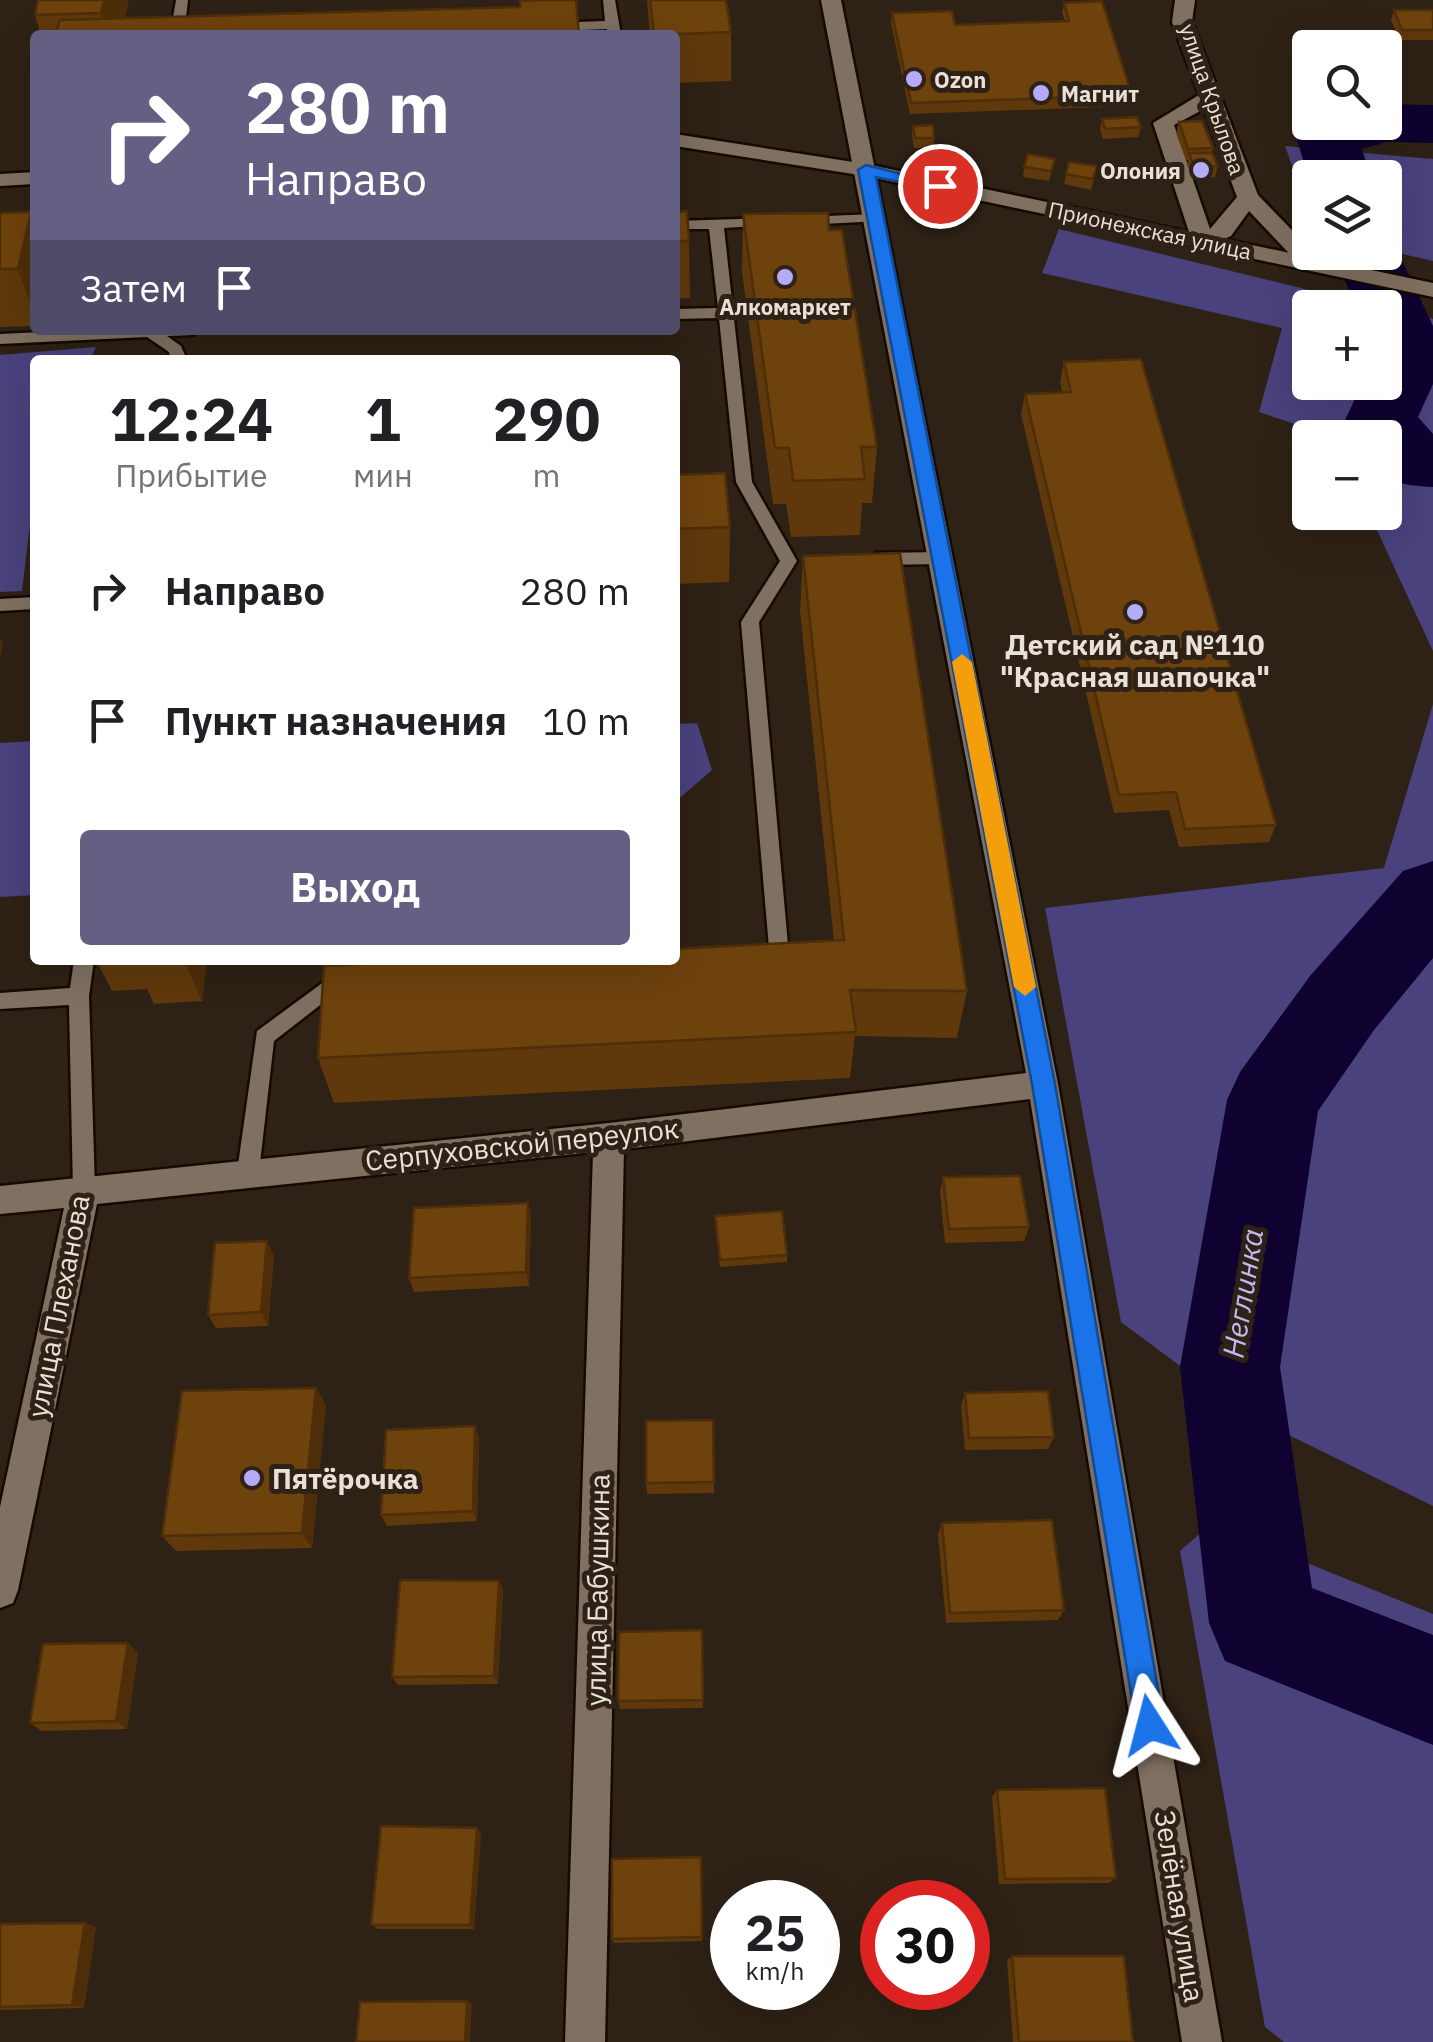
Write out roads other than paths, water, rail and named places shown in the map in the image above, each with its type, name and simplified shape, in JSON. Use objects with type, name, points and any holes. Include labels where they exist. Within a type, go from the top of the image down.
[{"type":"street","name":"Зелёная улица","points":[[831,0],[1044,1084],[1202,2042]]},
{"type":"street","name":"улица Крылова","points":[[1185,0],[1182,22],[1248,196],[1292,237]]},
{"type":"street","points":[[1204,241],[1163,123],[1210,97]]},
{"type":"street","name":"Прионежская улица","points":[[680,141],[866,170],[1292,259]]},
{"type":"street","points":[[0,180],[30,178]]},
{"type":"street","name":"улица Крылова","points":[[1204,241],[1223,231],[1248,196]]},
{"type":"street","name":"Прионежская улица","points":[[1344,270],[1433,290]]},
{"type":"street","name":"Серпуховской переулок","points":[[0,1200],[608,1137],[1044,1084]]},
{"type":"street","name":"улица Бабушкина","points":[[585,2042],[608,1137]]},
{"type":"street","name":"улица Плеханова","points":[[0,1590],[84,1190]]},
{"type":"lane","points":[[178,30],[182,0]]},
{"type":"lane","points":[[536,28],[613,30],[609,0]]},
{"type":"lane","points":[[680,225],[875,218]]},
{"type":"lane","points":[[716,224],[744,482],[798,561],[750,622],[779,956],[740,958]]},
{"type":"lane","points":[[680,314],[724,313]]},
{"type":"lane","points":[[0,339],[75,335]]},
{"type":"lane","points":[[156,335],[170,344],[176,355]]},
{"type":"lane","points":[[866,560],[942,558]]},
{"type":"lane","points":[[0,605],[30,603]]},
{"type":"lane","name":"улица Плеханова","points":[[83,965],[79,996],[84,1190]]},
{"type":"lane","points":[[248,1172],[264,1037],[348,970]]},
{"type":"lane","points":[[0,1001],[79,996]]},
{"type":"waterway","name":"Неглинка","points":[[1334,160],[1328,140],[1382,123],[1433,124]]},
{"type":"waterway","name":"Неглинка","points":[[1373,270],[1399,326],[1404,371],[1381,420],[1416,461],[1433,462]]},
{"type":"waterway","name":"Неглинка","points":[[1433,896],[1342,1003],[1273,1100],[1230,1367],[1263,1623],[1433,1690]]},
{"type":"place","name":"Ozon","points":[[914,79]]},
{"type":"place","name":"Магнит","points":[[1041,93]]},
{"type":"place","name":"Олония","points":[[1201,170]]},
{"type":"place","name":"Алкомаркет","points":[[785,277]]},
{"type":"place","name":"Детский сад №110 \"Красная шапочка\"","points":[[1135,612]]},
{"type":"place","name":"Пятёрочка","points":[[252,1478]]}]
